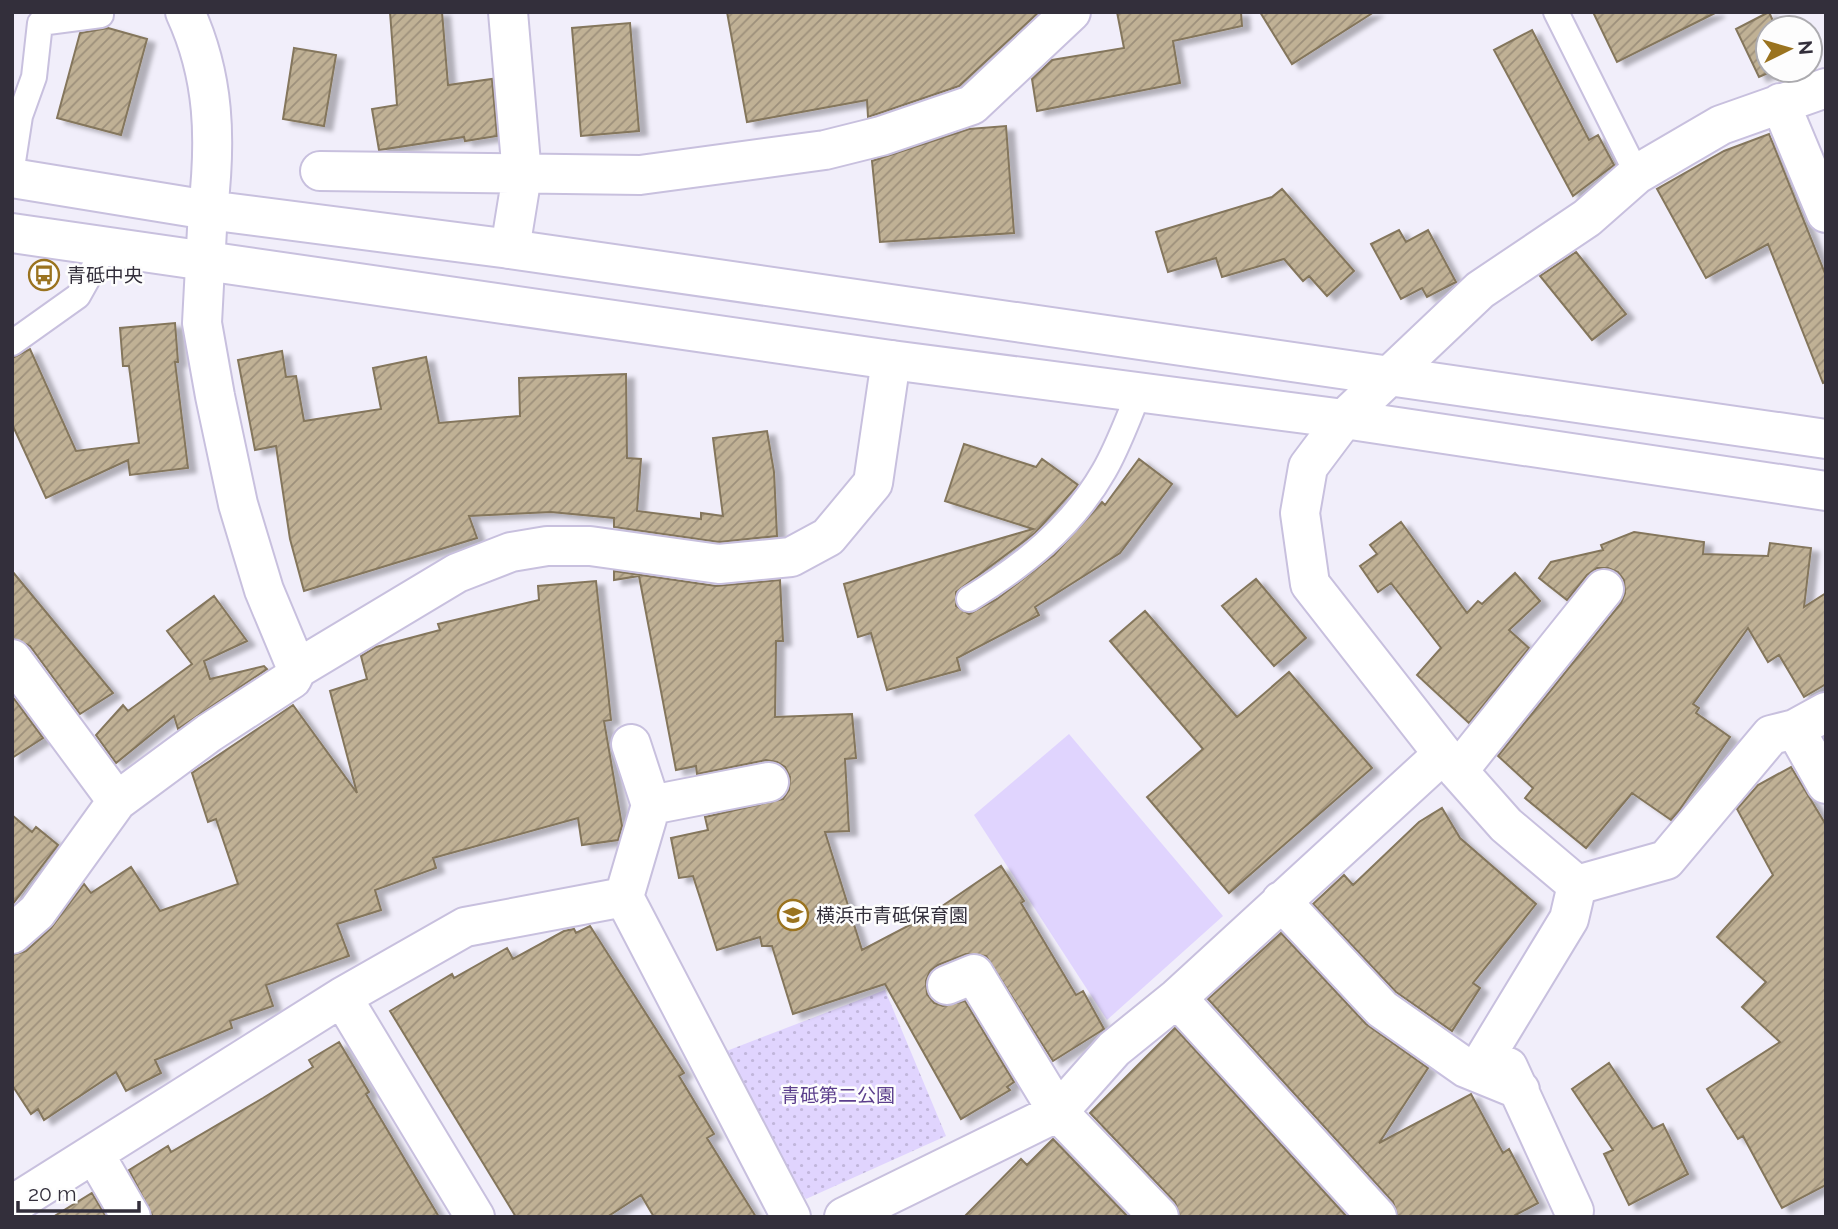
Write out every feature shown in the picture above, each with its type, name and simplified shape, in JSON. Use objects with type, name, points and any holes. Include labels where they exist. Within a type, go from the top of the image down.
[{"type":"street","points":[[185,12],[199,44],[213,110],[215,153],[208,210],[202,323],[238,504],[264,590],[298,669]]},
{"type":"street","points":[[508,12],[522,175],[510,249]]},
{"type":"street","points":[[320,170],[640,175],[774,159],[881,136],[971,105],[1072,12]]},
{"type":"street","points":[[1577,885],[1506,825],[1450,762],[1310,584],[1300,513],[1308,467],[1344,419],[1480,290],[1587,218],[1637,174],[1721,125],[1826,88]]},
{"type":"street","points":[[1780,103],[1826,213]]},
{"type":"street","points":[[12,178],[208,210],[510,249],[1826,439]]},
{"type":"street","points":[[12,233],[891,360],[1344,419],[1826,491]]},
{"type":"street","points":[[12,934],[37,912],[117,800],[209,733],[292,679],[298,669],[457,573],[511,552],[547,546],[590,547],[719,564],[791,557],[828,537],[873,483],[891,360]]},
{"type":"street","points":[[844,1217],[1058,1112],[1114,1049],[1177,998],[1281,901],[1450,762],[1604,589]]},
{"type":"street","points":[[12,659],[117,800]]},
{"type":"street","points":[[1577,885],[1666,860],[1772,735],[1810,720],[1826,784]]},
{"type":"street","points":[[631,744],[651,805],[625,897],[791,1217]]},
{"type":"street","points":[[651,805],[769,782]]},
{"type":"street","points":[[1281,901],[1382,1009],[1466,1068],[1485,1057],[1569,919],[1577,885]]},
{"type":"street","points":[[12,1205],[342,997],[465,927],[625,897]]},
{"type":"street","points":[[947,985],[974,974],[1058,1112],[1158,1217]]},
{"type":"street","points":[[342,997],[475,1217]]},
{"type":"street","points":[[1177,998],[1377,1217]]},
{"type":"street","points":[[1485,1057],[1520,1090],[1576,1215]]},
{"type":"street","points":[[94,1155],[131,1217]]},
{"type":"lane","points":[[1556,12],[1637,174]]},
{"type":"lane","points":[[12,168],[20,116],[34,76],[40,23],[102,15]]},
{"type":"lane","points":[[12,343],[78,296],[106,246]]},
{"type":"lane","points":[[969,599],[1035,554],[1064,527],[1104,471],[1139,393]]},
{"type":"green space","points":[[1069,734],[1223,916],[1107,1020],[974,815]]},
{"type":"green space","name":"青砥第二公園","points":[[885,990],[946,1136],[806,1199],[784,1170],[724,1052]]},
{"type":"building","points":[[390,12],[442,12],[448,85],[492,79],[497,136],[465,141],[464,137],[379,150],[372,109],[397,105]]},
{"type":"building","points":[[727,12],[1039,12],[959,86],[868,117],[867,100],[747,122]]},
{"type":"building","points":[[1117,12],[1241,12],[1242,26],[1173,41],[1180,83],[1037,111],[1032,79],[1052,60],[1124,48]]},
{"type":"building","points":[[1260,12],[1374,12],[1292,64]]},
{"type":"building","points":[[1593,12],[1717,12],[1617,62]]},
{"type":"building","points":[[1754,20],[1754,67],[1736,29]]},
{"type":"building","points":[[630,23],[639,131],[581,136],[572,28]]},
{"type":"building","points":[[108,28],[147,39],[121,135],[57,118],[80,33]]},
{"type":"building","points":[[1532,30],[1589,140],[1598,135],[1614,165],[1573,196],[1494,50]]},
{"type":"building","points":[[294,48],[336,55],[324,126],[283,119]]},
{"type":"building","points":[[1006,126],[1014,233],[880,242],[872,161],[969,129]]},
{"type":"building","points":[[1769,134],[1826,276],[1826,382],[1823,383],[1768,244],[1706,278],[1657,189],[1724,151]]},
{"type":"building","points":[[1282,189],[1354,271],[1327,296],[1309,276],[1303,281],[1284,259],[1222,277],[1216,258],[1168,272],[1156,232],[1272,197]]},
{"type":"building","points":[[1399,230],[1406,242],[1428,230],[1456,282],[1427,297],[1422,288],[1401,299],[1371,244]]},
{"type":"building","points":[[1576,252],[1626,314],[1592,340],[1540,276]]},
{"type":"building","points":[[175,323],[178,362],[175,362],[188,468],[130,475],[128,460],[46,498],[12,424],[12,358],[30,349],[76,451],[139,443],[129,366],[123,366],[120,328]]},
{"type":"building","points":[[282,351],[286,377],[296,376],[304,421],[381,409],[373,368],[426,357],[439,423],[520,416],[519,378],[626,374],[627,458],[641,459],[637,511],[701,519],[701,513],[723,516],[713,438],[767,431],[774,472],[777,536],[719,542],[614,527],[614,518],[551,512],[469,516],[477,538],[304,591],[290,539],[276,446],[255,450],[238,360]]},
{"type":"building","points":[[964,444],[1036,467],[1042,459],[1078,485],[1035,533],[956,592],[956,606],[969,614],[997,599],[1054,555],[1102,502],[1105,505],[1139,459],[1172,484],[1120,553],[1035,607],[1039,615],[957,658],[960,670],[887,690],[871,633],[858,637],[844,584],[1033,529],[945,501]]},
{"type":"building","points":[[1401,522],[1467,613],[1478,601],[1482,604],[1515,573],[1540,601],[1509,630],[1529,648],[1469,723],[1417,675],[1441,648],[1391,583],[1378,592],[1360,566],[1377,554],[1370,545]]},
{"type":"building","points":[[1634,532],[1704,542],[1703,554],[1768,556],[1770,543],[1811,548],[1804,607],[1826,593],[1826,684],[1804,697],[1779,655],[1768,662],[1748,628],[1693,704],[1699,708],[1696,713],[1730,737],[1678,812],[1671,820],[1632,793],[1586,848],[1525,798],[1533,788],[1498,756],[1621,603],[1625,593],[1624,580],[1618,572],[1608,568],[1597,568],[1587,575],[1567,600],[1539,578],[1551,562],[1603,550],[1601,545]]},
{"type":"building","points":[[12,571],[113,693],[80,714],[30,646],[12,638]]},
{"type":"building","points":[[614,571],[716,586],[780,580],[783,641],[776,641],[775,717],[852,714],[856,758],[845,759],[849,831],[825,832],[862,950],[929,915],[1001,866],[1024,901],[1021,903],[1076,995],[1083,991],[1104,1029],[1053,1061],[986,956],[966,954],[938,965],[930,971],[926,981],[927,994],[934,1003],[943,1006],[965,1001],[1014,1082],[1007,1087],[1010,1090],[961,1119],[885,984],[793,1014],[772,946],[762,946],[760,937],[717,950],[693,876],[679,878],[671,838],[708,830],[705,817],[783,799],[789,790],[790,777],[785,767],[766,760],[697,774],[696,766],[676,770],[639,576],[614,580]]},
{"type":"building","points":[[1256,579],[1306,638],[1274,666],[1222,606]]},
{"type":"building","points":[[596,581],[611,720],[604,721],[622,826],[618,840],[582,845],[578,818],[433,858],[436,868],[375,890],[381,910],[337,924],[349,956],[266,985],[273,1006],[230,1021],[232,1028],[155,1060],[161,1073],[126,1091],[116,1072],[44,1120],[38,1109],[31,1114],[12,1085],[12,955],[26,951],[51,928],[84,884],[91,893],[131,867],[160,911],[238,884],[216,819],[208,822],[192,773],[293,705],[357,793],[330,691],[367,679],[361,656],[376,647],[440,630],[438,624],[539,600],[538,586]]},
{"type":"building","points":[[214,596],[247,641],[204,661],[210,679],[264,666],[267,669],[178,729],[174,716],[116,763],[96,735],[123,705],[128,711],[192,664],[167,631]]},
{"type":"building","points":[[1145,611],[1237,717],[1289,672],[1372,768],[1229,893],[1147,797],[1203,749],[1110,641]]},
{"type":"building","points":[[12,696],[43,738],[12,758]]},
{"type":"building","points":[[1791,767],[1826,825],[1826,1185],[1782,1208],[1743,1136],[1738,1139],[1707,1089],[1780,1042],[1742,1007],[1766,982],[1717,937],[1773,875],[1737,809],[1758,785]]},
{"type":"building","points":[[1442,808],[1460,838],[1536,904],[1473,983],[1480,988],[1452,1031],[1396,992],[1313,904],[1344,875],[1353,885],[1419,822]]},
{"type":"building","points":[[12,815],[32,832],[36,827],[58,845],[12,905]]},
{"type":"building","points":[[590,926],[684,1073],[679,1076],[714,1134],[707,1138],[756,1217],[654,1217],[641,1195],[607,1217],[516,1217],[390,1011],[452,974],[454,978],[507,948],[513,959],[564,931],[574,929],[576,933]]},
{"type":"building","points":[[1281,933],[1366,1024],[1428,1068],[1379,1143],[1471,1094],[1503,1153],[1509,1149],[1538,1203],[1512,1217],[1398,1217],[1393,1202],[1208,999]]},
{"type":"building","points":[[1175,1028],[1347,1217],[1180,1217],[1175,1202],[1090,1113]]},
{"type":"building","points":[[339,1042],[369,1092],[366,1094],[439,1217],[153,1217],[129,1170],[168,1146],[171,1152],[263,1098],[313,1067],[309,1060]]},
{"type":"building","points":[[1609,1063],[1653,1129],[1663,1124],[1688,1174],[1629,1205],[1604,1154],[1613,1150],[1572,1089]]},
{"type":"building","points":[[1053,1139],[1128,1217],[964,1217],[1021,1159],[1027,1165]]},
{"type":"building","points":[[92,1193],[106,1217],[53,1217]]},
{"type":"place","name":"青砥中央","points":[[44,275]]},
{"type":"place","name":"横浜市青砥保育園","points":[[793,915]]}]
